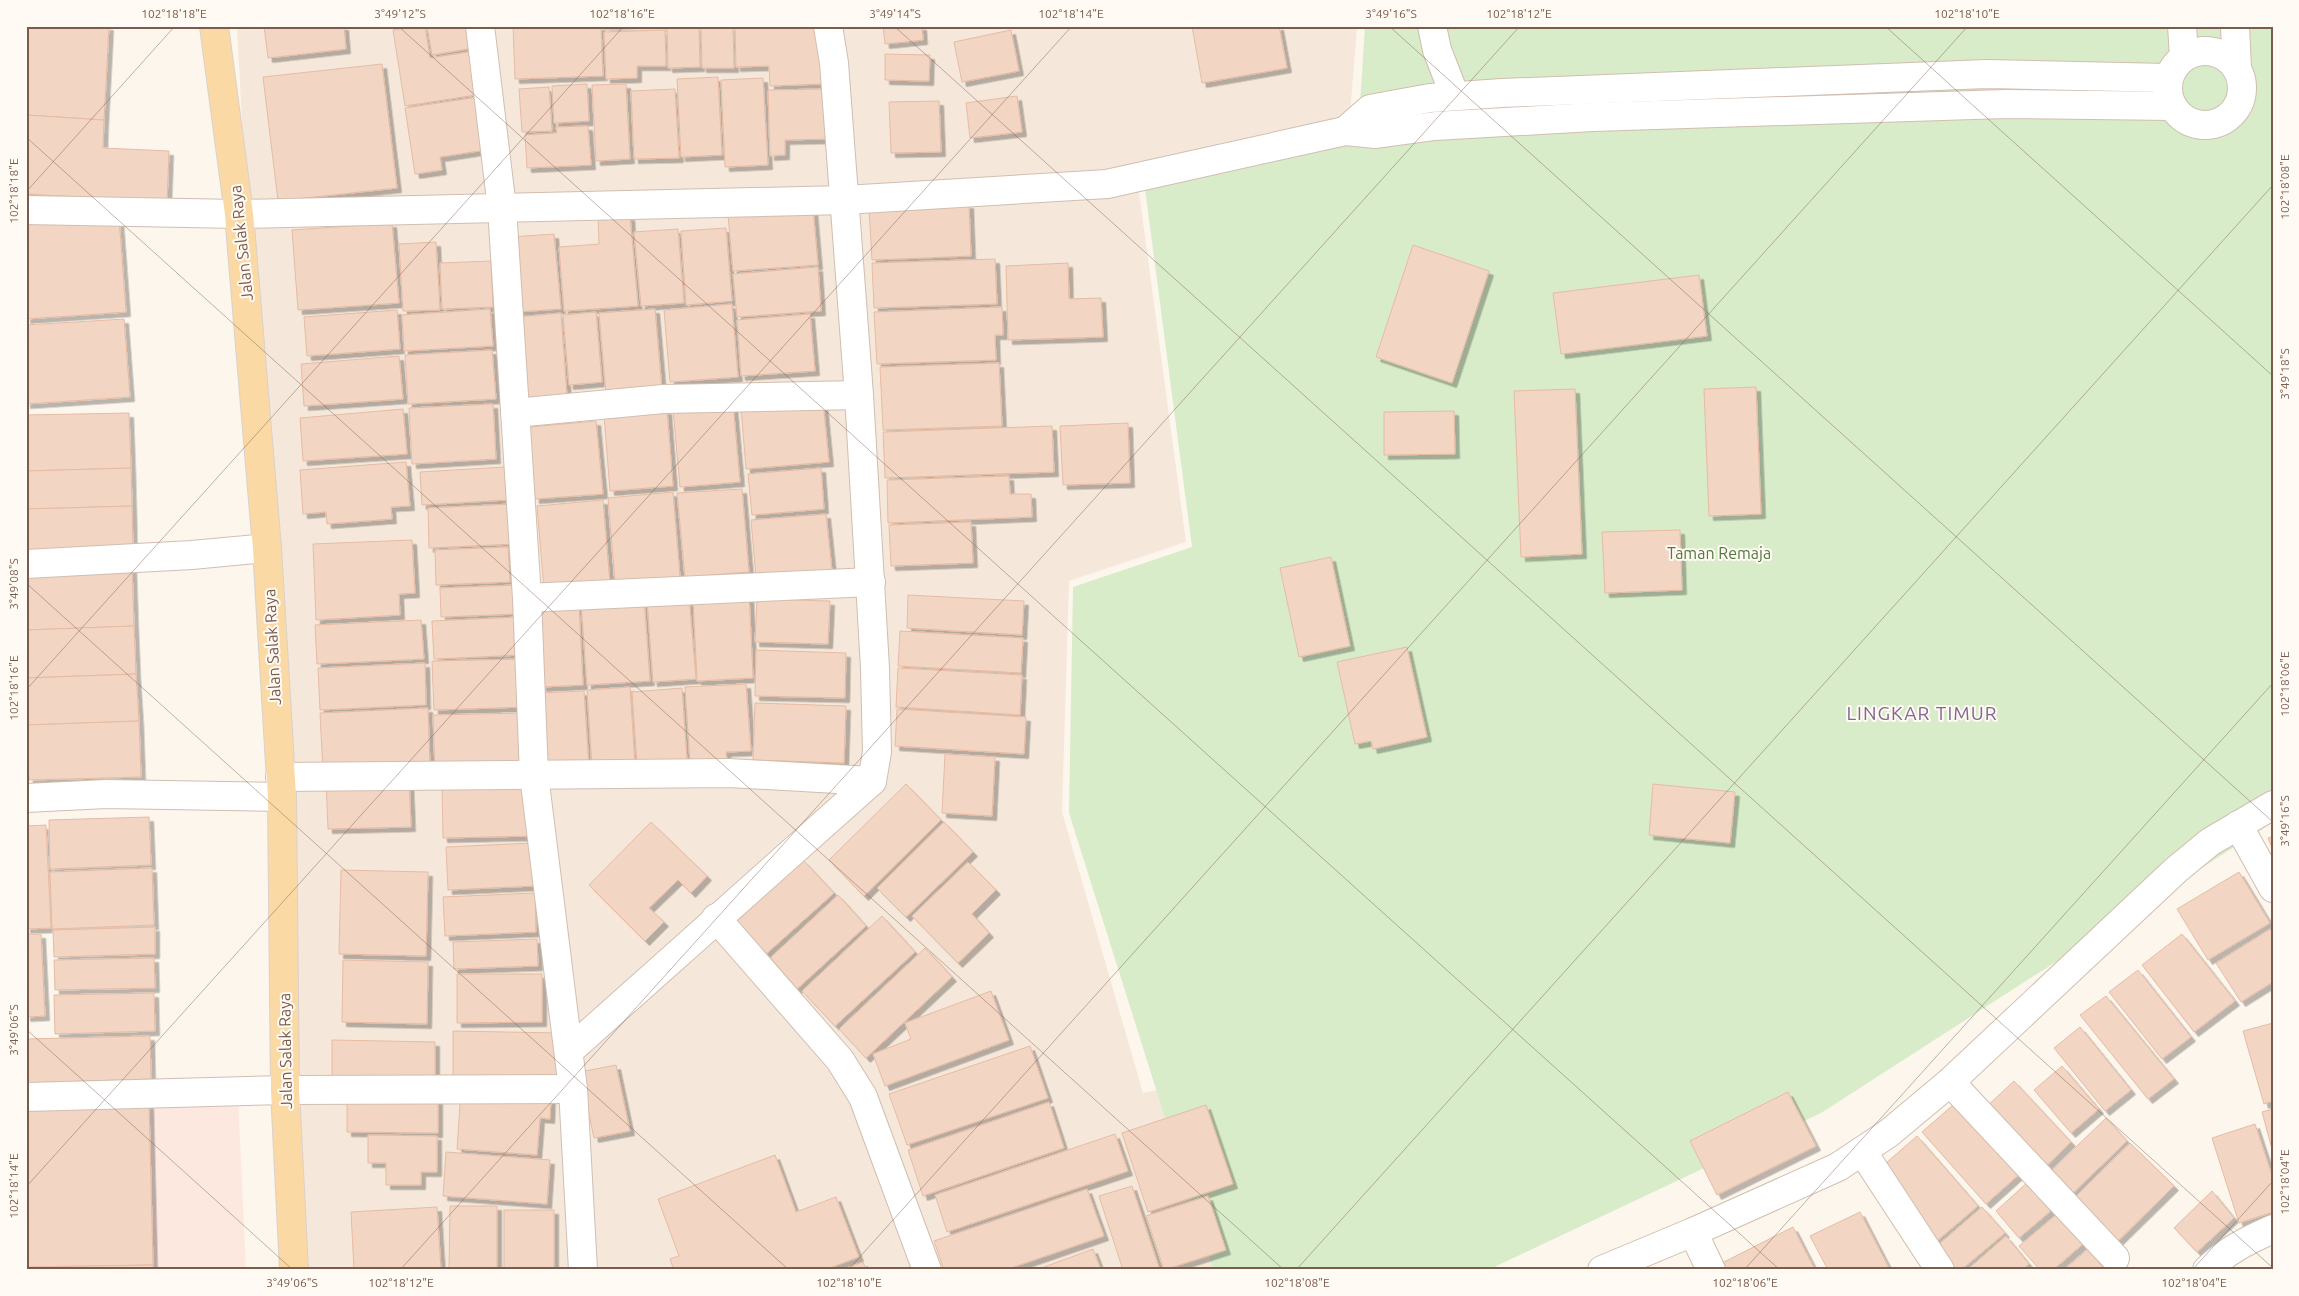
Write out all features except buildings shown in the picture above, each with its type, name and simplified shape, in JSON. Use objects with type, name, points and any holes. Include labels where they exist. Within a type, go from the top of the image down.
[{"type":"main road","name":"Jalan Salak Raya","points":[[214,26],[239,214],[267,548],[281,787],[285,1090],[294,1270]]},
{"type":"street","points":[[480,26],[502,208],[527,598],[534,776],[573,1088],[583,1270]]},
{"type":"street","points":[[569,1051],[716,918],[872,781],[877,752],[871,582],[845,200],[834,63],[828,26]]},
{"type":"street","points":[[1432,26],[1437,50],[1455,96]]},
{"type":"street","points":[[2182,26],[2184,56]]},
{"type":"street","points":[[2236,26],[2237,68]]},
{"type":"street","points":[[2210,50],[2226,56],[2237,68],[2243,82],[2241,99],[2234,112],[2223,121],[2209,125],[2194,124],[2181,117],[2172,106],[2167,92],[2168,78],[2174,66],[2184,56],[2197,51],[2210,50]]},
{"type":"street","points":[[1345,131],[1370,109],[1430,98],[1455,96],[1986,74],[2168,78]]},
{"type":"street","points":[[26,210],[239,214],[845,200],[1107,184],[1345,131],[1376,134],[1435,126],[1593,117],[2005,104],[2172,106]]},
{"type":"street","points":[[515,413],[663,399],[859,395]]},
{"type":"street","points":[[26,564],[192,555],[267,548]]},
{"type":"street","points":[[527,598],[871,582]]},
{"type":"street","points":[[26,798],[534,776],[729,773],[872,781]]},
{"type":"street","points":[[1602,1270],[1693,1232],[1838,1167],[1889,1133],[1950,1082],[2176,870],[2210,842],[2273,805]]},
{"type":"street","points":[[2238,825],[2273,888]]},
{"type":"street","points":[[716,918],[834,1054],[862,1097],[926,1270]]},
{"type":"street","points":[[1950,1082],[2115,1258]]},
{"type":"street","points":[[26,1097],[285,1090],[573,1088]]},
{"type":"street","points":[[1862,1151],[1940,1270]]},
{"type":"street","points":[[2207,1270],[2221,1256],[2245,1241],[2273,1229]]},
{"type":"street","points":[[1693,1232],[1711,1270]]},
{"type":"shaded area","points":[[237,26],[1357,26],[1349,127],[1137,177],[1186,542],[1069,581],[1062,812],[1143,1093],[1209,1079],[1237,1270],[301,1270]]},
{"type":"shaded area","points":[[238,1096],[246,1270],[26,1270],[26,1100]]},
{"type":"green space","name":"Taman Remaja","points":[[1365,26],[2273,26],[2273,822],[1821,1113],[1488,1270],[1213,1270],[1069,813],[1073,587],[1192,547],[1144,181],[1358,135]]},
{"type":"district","name":"LINGKAR TIMUR","points":[[1922,713]]}]
